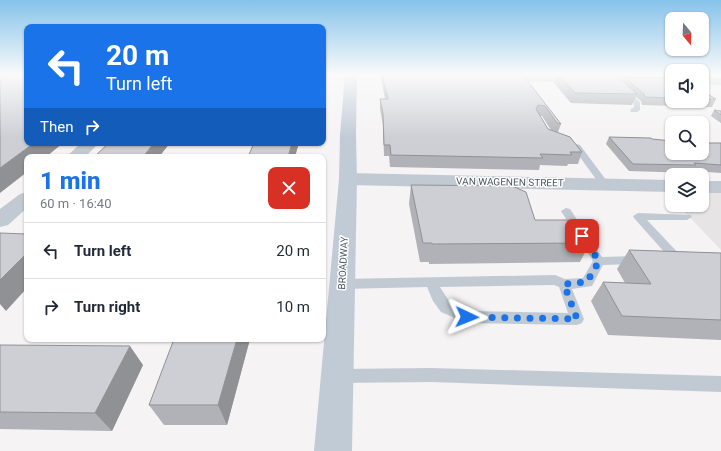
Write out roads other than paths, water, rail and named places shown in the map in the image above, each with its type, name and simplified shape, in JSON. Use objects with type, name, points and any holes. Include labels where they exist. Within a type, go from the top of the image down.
[{"type":"main road","name":"BROADWAY","points":[[333,451],[348,178],[348,135],[351,96]]},
{"type":"street","points":[[78,154],[88,146]]},
{"type":"street","name":"VAN WAGENEN STREET","points":[[348,178],[665,186]]},
{"type":"street","points":[[709,187],[721,187]]},
{"type":"street","points":[[0,220],[24,200]]},
{"type":"lane","points":[[630,96],[638,103],[637,108],[634,110]]},
{"type":"lane","points":[[566,143],[577,147],[604,184]]},
{"type":"lane","points":[[566,211],[599,261]]},
{"type":"lane","points":[[678,260],[638,216],[687,217]]},
{"type":"lane","points":[[599,261],[646,260]]},
{"type":"lane","points":[[662,260],[690,260]]},
{"type":"lane","points":[[342,284],[555,280],[564,284],[587,282],[599,261]]},
{"type":"lane","points":[[432,283],[438,297],[446,308],[467,317],[577,319],[564,284]]},
{"type":"lane","points":[[337,376],[431,375],[721,384]]}]
